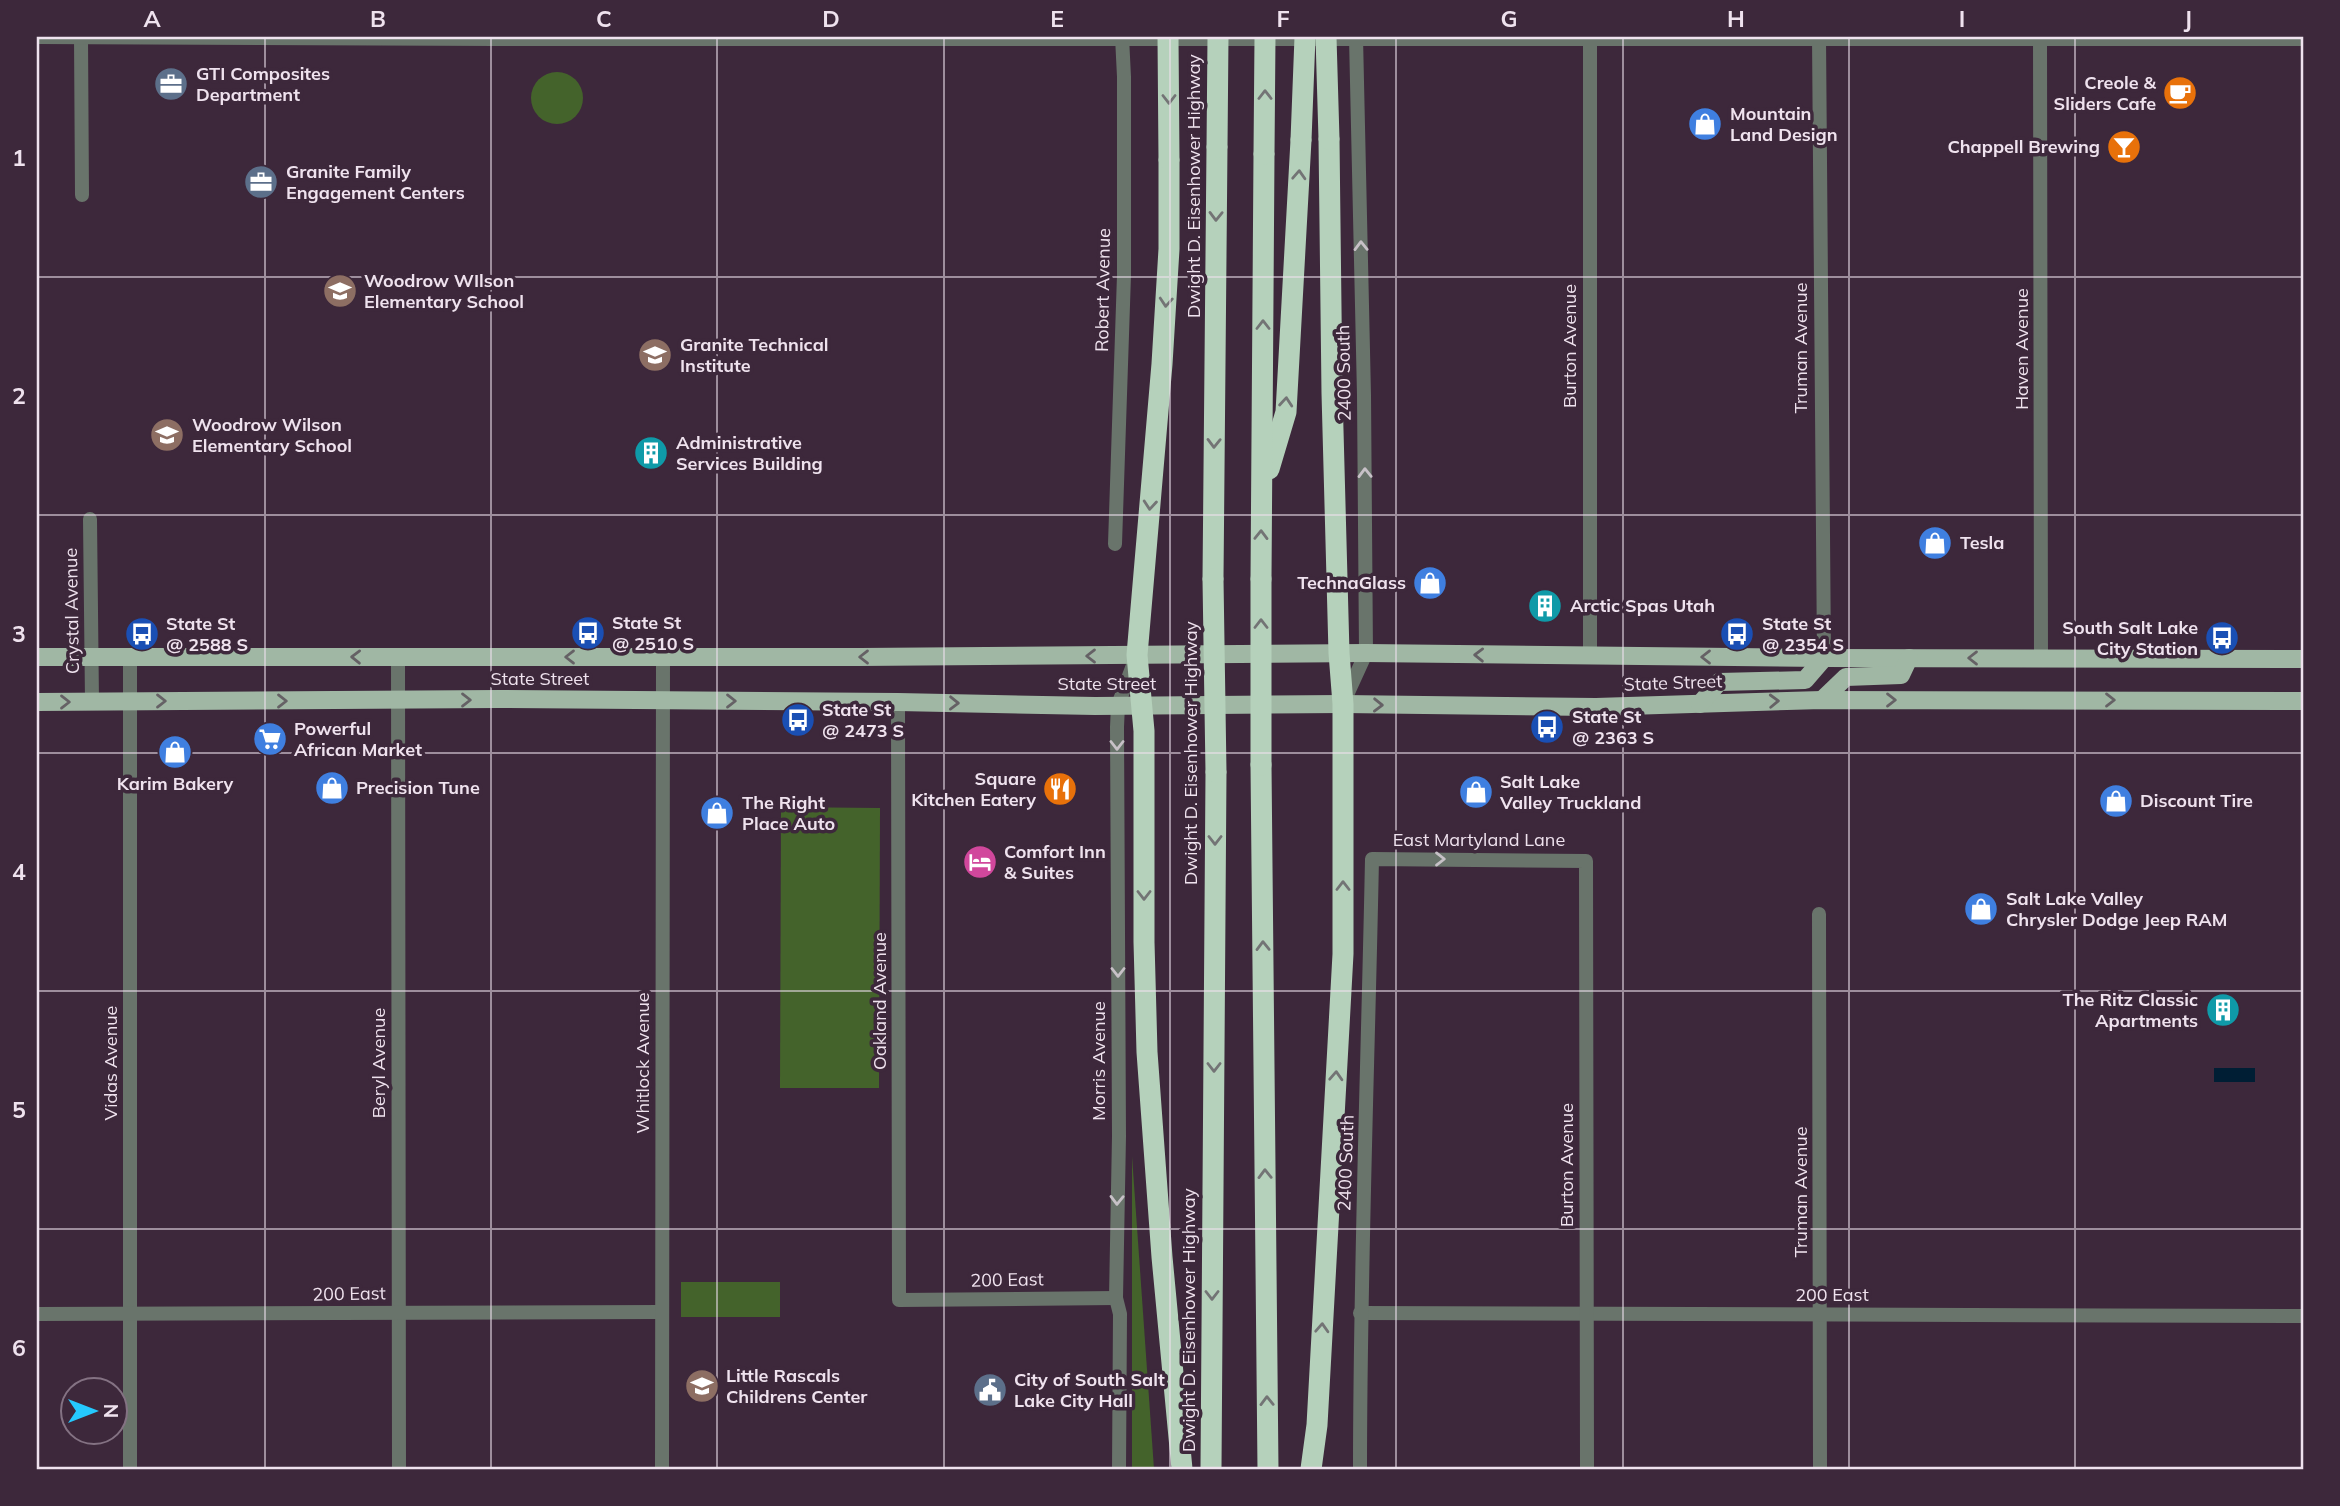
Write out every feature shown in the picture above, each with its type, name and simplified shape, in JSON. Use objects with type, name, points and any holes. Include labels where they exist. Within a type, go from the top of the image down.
[{"type":"highway","points":[[1168,37],[1170,249],[1137,655],[1144,731],[1147,1052],[1162,1257],[1182,1469]]},
{"type":"highway","name":"Dwight D. Eisenhower Highway","points":[[1211,1469],[1216,772],[1213,579],[1218,37]]},
{"type":"highway","points":[[1265,37],[1261,765],[1268,1469]]},
{"type":"highway","points":[[1262,492],[1286,412],[1305,37]]},
{"type":"highway","points":[[1311,1469],[1318,1411],[1343,954],[1343,704],[1339,653],[1332,393],[1326,37]]},
{"type":"main road","name":"State Street","points":[[37,657],[1366,653],[2303,659]]},
{"type":"main road","points":[[1700,704],[1718,682],[1805,680],[1824,658]]},
{"type":"main road","points":[[1822,700],[1846,677],[1901,675],[1909,658]]},
{"type":"main road","name":"State Street","points":[[37,702],[398,700],[1596,707],[1822,700],[2303,701]]},
{"type":"street","points":[[37,37],[2303,39]]},
{"type":"street","points":[[81,37],[82,195]]},
{"type":"street","name":"Burton Avenue","points":[[1590,37],[1590,656]]},
{"type":"street","name":"Truman Avenue","points":[[1819,37],[1824,658]]},
{"type":"street","name":"Robert Avenue","points":[[1115,544],[1124,275],[1125,77],[1122,38]]},
{"type":"street","name":"2400 South","points":[[1343,704],[1366,653],[1364,395],[1356,38]]},
{"type":"street","name":"Haven Avenue","points":[[2040,39],[2041,658]]},
{"type":"street","name":"Crystal Avenue","points":[[90,519],[92,702]]},
{"type":"street","name":"Morris Avenue","points":[[1119,1469],[1120,1314],[1116,1298],[1119,1136],[1118,705],[1137,655]]},
{"type":"street","name":"Vidas Avenue","points":[[130,656],[131,1469]]},
{"type":"street","name":"Beryl Avenue","points":[[398,657],[399,1469]]},
{"type":"street","name":"Whitlock Avenue","points":[[662,1469],[663,657]]},
{"type":"street","name":"Oakland Avenue","points":[[898,702],[899,1300]]},
{"type":"street","name":"2400 South","points":[[1360,1469],[1360,1312],[1372,859]]},
{"type":"street","name":"East Martyland Lane","points":[[1372,859],[1586,861]]},
{"type":"street","name":"Burton Avenue","points":[[1586,861],[1587,1469]]},
{"type":"street","name":"Truman Avenue","points":[[1819,914],[1820,1469]]},
{"type":"street","name":"200 East","points":[[899,1300],[1116,1298]]},
{"type":"street","name":"200 East","points":[[37,1314],[662,1312]]},
{"type":"street","name":"200 East","points":[[1360,1312],[2303,1317]]},
{"type":"green space","points":[[557,72],[567,74],[575,80],[581,88],[581,108],[575,116],[567,122],[557,124],[547,122],[539,116],[533,108],[531,98],[533,88],[539,80],[547,74]]},
{"type":"green space","points":[[781,807],[880,808],[879,1088],[780,1088]]},
{"type":"green space","points":[[1132,1156],[1154,1469],[1132,1469]]},
{"type":"green space","points":[[681,1282],[780,1282],[780,1317],[681,1317]]},
{"type":"water","points":[[2214,1068],[2255,1068],[2255,1082],[2214,1082]]},
{"type":"place","name":"GTI Composites Department","points":[[171,84]]},
{"type":"place","name":"Creole & Sliders Cafe","points":[[2180,93]]},
{"type":"place","name":"Mountain Land Design","points":[[1705,124]]},
{"type":"place","name":"Chappell Brewing","points":[[2124,147]]},
{"type":"place","name":"Granite Family Engagement Centers","points":[[261,182]]},
{"type":"place","name":"Woodrow WIlson Elementary School","points":[[340,291]]},
{"type":"place","name":"Granite Technical Institute","points":[[655,355]]},
{"type":"place","name":"Woodrow Wilson Elementary School","points":[[167,435]]},
{"type":"place","name":"Administrative Services Building","points":[[651,453]]},
{"type":"place","name":"Tesla","points":[[1935,543]]},
{"type":"place","name":"TechnaGlass","points":[[1430,583]]},
{"type":"place","name":"Arctic Spas Utah","points":[[1545,606]]},
{"type":"place","name":"State St @ 2510 S","points":[[588,633]]},
{"type":"place","name":"State St @ 2588 S","points":[[142,634]]},
{"type":"place","name":"State St @ 2354 S","points":[[1737,634]]},
{"type":"place","name":"South Salt Lake City Station","points":[[2222,638]]},
{"type":"place","name":"State St @ 2473 S","points":[[798,720]]},
{"type":"place","name":"State St @ 2363 S","points":[[1547,727]]},
{"type":"place","name":"Powerful African Market","points":[[270,739]]},
{"type":"place","name":"Karim Bakery","points":[[175,752]]},
{"type":"place","name":"Precision Tune","points":[[332,788]]},
{"type":"place","name":"Square Kitchen Eatery","points":[[1060,789]]},
{"type":"place","name":"Salt Lake Valley Truckland","points":[[1476,792]]},
{"type":"place","name":"Discount Tire","points":[[2116,801]]},
{"type":"place","name":"The Right Place Auto","points":[[717,813]]},
{"type":"place","name":"Comfort Inn & Suites","points":[[980,862]]},
{"type":"place","name":"Salt Lake Valley Chrysler Dodge Jeep RAM","points":[[1981,909]]},
{"type":"place","name":"The Ritz Classic Apartments","points":[[2223,1010]]},
{"type":"place","name":"Little Rascals Childrens Center","points":[[702,1386]]},
{"type":"place","name":"City of South Salt Lake City Hall","points":[[990,1390]]}]
